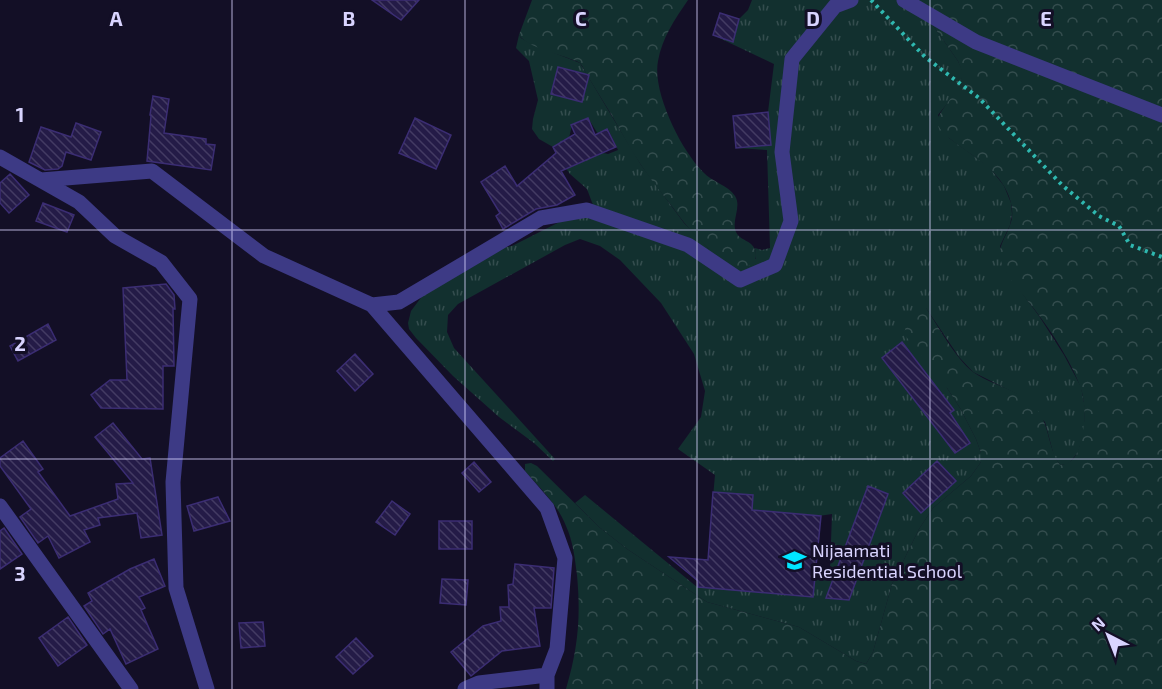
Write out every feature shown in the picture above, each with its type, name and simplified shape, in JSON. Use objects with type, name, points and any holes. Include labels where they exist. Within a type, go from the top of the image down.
[{"type":"street","points":[[372,305],[399,302],[541,219],[587,210],[688,245],[740,280],[775,265],[791,221],[782,152],[792,59],[835,6],[851,0]]},
{"type":"street","points":[[904,0],[976,42],[1162,115]]},
{"type":"street","points":[[0,157],[79,202],[115,236],[161,262],[190,299],[173,482],[177,588],[207,689]]},
{"type":"street","points":[[41,180],[152,171],[264,256],[372,305],[547,508],[564,558],[556,649],[547,682],[479,683],[465,689]]},
{"type":"street","points":[[0,507],[131,689]]},
{"type":"path","points":[[871,0],[925,57],[979,98],[1062,185],[1099,216],[1119,226],[1130,245],[1162,257]]},
{"type":"green space","points":[[532,0],[688,0],[670,29],[660,53],[657,74],[659,88],[670,120],[686,150],[707,175],[735,196],[737,200],[736,232],[751,244],[756,252],[755,261],[752,264],[741,267],[730,264],[708,248],[687,226],[637,159],[580,63],[535,46],[519,35]]},
{"type":"green space","points":[[752,0],[915,0],[962,70],[958,88],[938,115],[949,138],[989,167],[1004,186],[1011,203],[1012,214],[1010,225],[1000,246],[1007,273],[1064,355],[1081,387],[1085,408],[1084,432],[1078,452],[1067,464],[1060,465],[1054,456],[1045,422],[1017,394],[973,372],[959,357],[926,308],[947,388],[976,439],[981,453],[981,462],[971,476],[933,508],[919,529],[892,584],[873,652],[866,664],[856,661],[799,627],[707,602],[627,549],[599,527],[575,503],[585,495],[697,587],[700,559],[830,570],[832,514],[710,532],[715,475],[678,449],[701,417],[705,391],[694,354],[661,303],[620,260],[600,246],[580,239],[458,304],[448,315],[447,332],[454,348],[555,459],[553,461],[453,376],[409,329],[411,311],[423,295],[491,250],[512,246],[593,205],[587,189],[565,167],[618,150],[608,129],[598,134],[588,118],[572,125],[569,138],[553,147],[539,139],[532,129],[538,100],[529,61],[516,48],[519,35],[531,44],[580,63],[641,165],[684,223],[709,249],[756,259],[755,248],[762,250],[770,248],[767,150],[736,148],[733,116],[768,112],[774,64],[713,35],[720,13],[739,19],[748,10]]},
{"type":"green space","points":[[915,0],[1162,0],[1162,689],[566,689],[576,646],[578,619],[577,575],[573,550],[563,518],[525,471],[525,464],[531,463],[537,466],[599,527],[627,549],[707,602],[799,627],[856,661],[866,664],[873,652],[892,584],[919,529],[933,508],[971,476],[981,462],[981,453],[976,439],[960,408],[904,334],[912,310],[918,304],[926,308],[954,351],[973,372],[1020,395],[1034,406],[1043,419],[1060,465],[1071,461],[1077,452],[1084,423],[1084,401],[1080,386],[1058,344],[1038,313],[1011,280],[1002,264],[1001,248],[1012,216],[1010,200],[1004,186],[990,169],[948,137],[938,125],[940,114],[958,87],[962,72],[958,61]]},
{"type":"building","points":[[372,0],[419,0],[401,20]]},
{"type":"building","points":[[720,13],[739,19],[733,42],[713,35]]},
{"type":"building","points":[[558,67],[589,75],[582,102],[551,94]]},
{"type":"building","points":[[153,96],[169,99],[164,133],[206,139],[206,144],[215,145],[211,170],[147,161]]},
{"type":"building","points":[[768,112],[771,145],[736,148],[733,116]]},
{"type":"building","points":[[415,118],[451,135],[436,169],[399,153]]},
{"type":"building","points":[[588,118],[595,135],[607,129],[616,147],[561,171],[575,195],[557,205],[536,209],[503,229],[496,216],[500,213],[481,182],[505,166],[517,186],[556,153],[553,147],[575,134],[571,125]]},
{"type":"building","points":[[76,123],[101,132],[91,160],[66,152],[62,166],[58,169],[45,170],[29,162],[41,127],[71,137]]},
{"type":"building","points":[[10,174],[29,195],[9,213],[0,203],[0,183]]},
{"type":"building","points":[[43,203],[74,215],[67,232],[36,221]]},
{"type":"building","points":[[166,284],[174,295],[174,366],[163,366],[163,409],[101,408],[91,395],[110,380],[127,380],[123,288]]},
{"type":"building","points":[[48,324],[56,340],[18,361],[10,346]]},
{"type":"building","points":[[902,342],[954,410],[950,413],[970,443],[955,453],[882,358]]},
{"type":"building","points":[[355,354],[373,374],[355,391],[337,371]]},
{"type":"building","points":[[113,423],[142,459],[150,458],[162,535],[141,538],[137,513],[98,518],[100,525],[84,530],[90,542],[59,558],[48,536],[38,543],[20,517],[31,509],[0,466],[0,458],[23,441],[43,469],[38,472],[70,516],[118,499],[116,484],[133,483],[95,437]]},
{"type":"building","points":[[937,461],[956,481],[921,513],[903,493]]},
{"type":"building","points":[[474,462],[491,482],[479,492],[462,473]]},
{"type":"building","points":[[868,486],[888,494],[849,600],[826,598]]},
{"type":"building","points":[[713,492],[753,495],[752,510],[821,516],[813,597],[698,587],[698,581],[669,557],[708,560]]},
{"type":"building","points":[[218,497],[230,521],[194,531],[187,506]]},
{"type":"building","points":[[392,501],[410,514],[395,535],[376,522]]},
{"type":"building","points":[[439,521],[472,521],[472,549],[439,549]]},
{"type":"building","points":[[4,528],[22,554],[0,569],[0,531]]},
{"type":"building","points":[[154,559],[165,586],[139,597],[145,608],[141,610],[158,649],[126,664],[110,629],[103,634],[84,606],[92,601],[88,593],[130,569]]},
{"type":"building","points":[[515,564],[554,568],[551,608],[534,608],[540,646],[502,651],[471,676],[451,652],[483,626],[501,621],[500,607],[509,607],[508,585],[513,584]]},
{"type":"building","points":[[442,579],[468,580],[466,605],[440,603]]},
{"type":"building","points":[[68,617],[87,645],[58,666],[39,638]]},
{"type":"building","points":[[263,622],[265,646],[241,648],[239,623]]},
{"type":"building","points":[[356,638],[373,656],[353,674],[336,657]]},
{"type":"place","name":"Nijaamati Residential School","points":[[794,561]]}]
